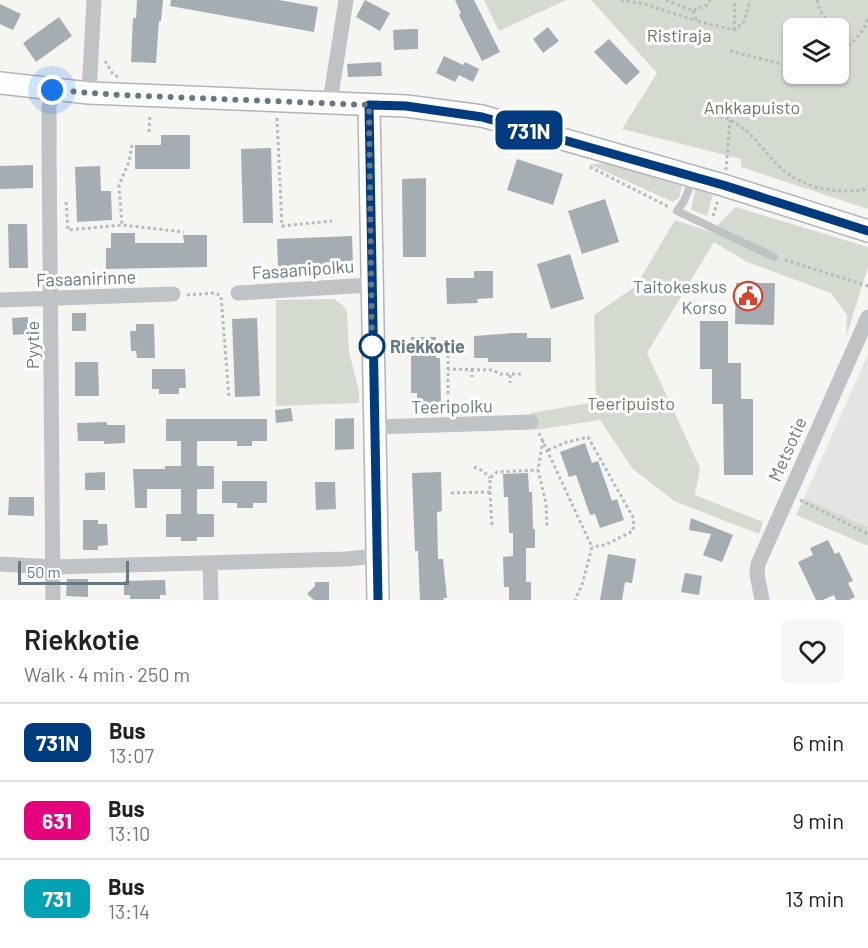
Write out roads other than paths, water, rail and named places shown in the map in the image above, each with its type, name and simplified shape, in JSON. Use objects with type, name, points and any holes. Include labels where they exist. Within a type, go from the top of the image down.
[{"type":"main road","points":[[0,82],[52,90],[120,95],[406,106],[482,117],[694,177],[868,231]]},
{"type":"main road","points":[[369,105],[378,600]]},
{"type":"street","points":[[89,93],[94,0]]},
{"type":"street","points":[[330,102],[346,0]]},
{"type":"street","name":"Pyytie","points":[[52,90],[49,107],[53,600]]},
{"type":"street","name":"Fasaanipolku","points":[[237,293],[371,285]]},
{"type":"street","name":"Fasaanirinne","points":[[0,300],[173,294]]},
{"type":"street","name":"Metsotie","points":[[762,600],[757,574],[758,564],[868,318]]},
{"type":"street","name":"Teeripolku","points":[[374,427],[531,422]]},
{"type":"street","points":[[0,564],[53,567],[346,559],[377,556]]},
{"type":"street","points":[[210,563],[211,600]]},
{"type":"lane","points":[[694,177],[677,211],[774,257]]},
{"type":"place","name":"Taitokeskus Korso","points":[[748,296]]},
{"type":"place","name":"Riekkotie","points":[[372,346]]},
{"type":"park label","name":"Ristiraja","points":[[679,35]]},
{"type":"park label","name":"Ankkapuisto","points":[[752,107]]},
{"type":"park label","name":"Teeripuisto","points":[[631,403]]}]
